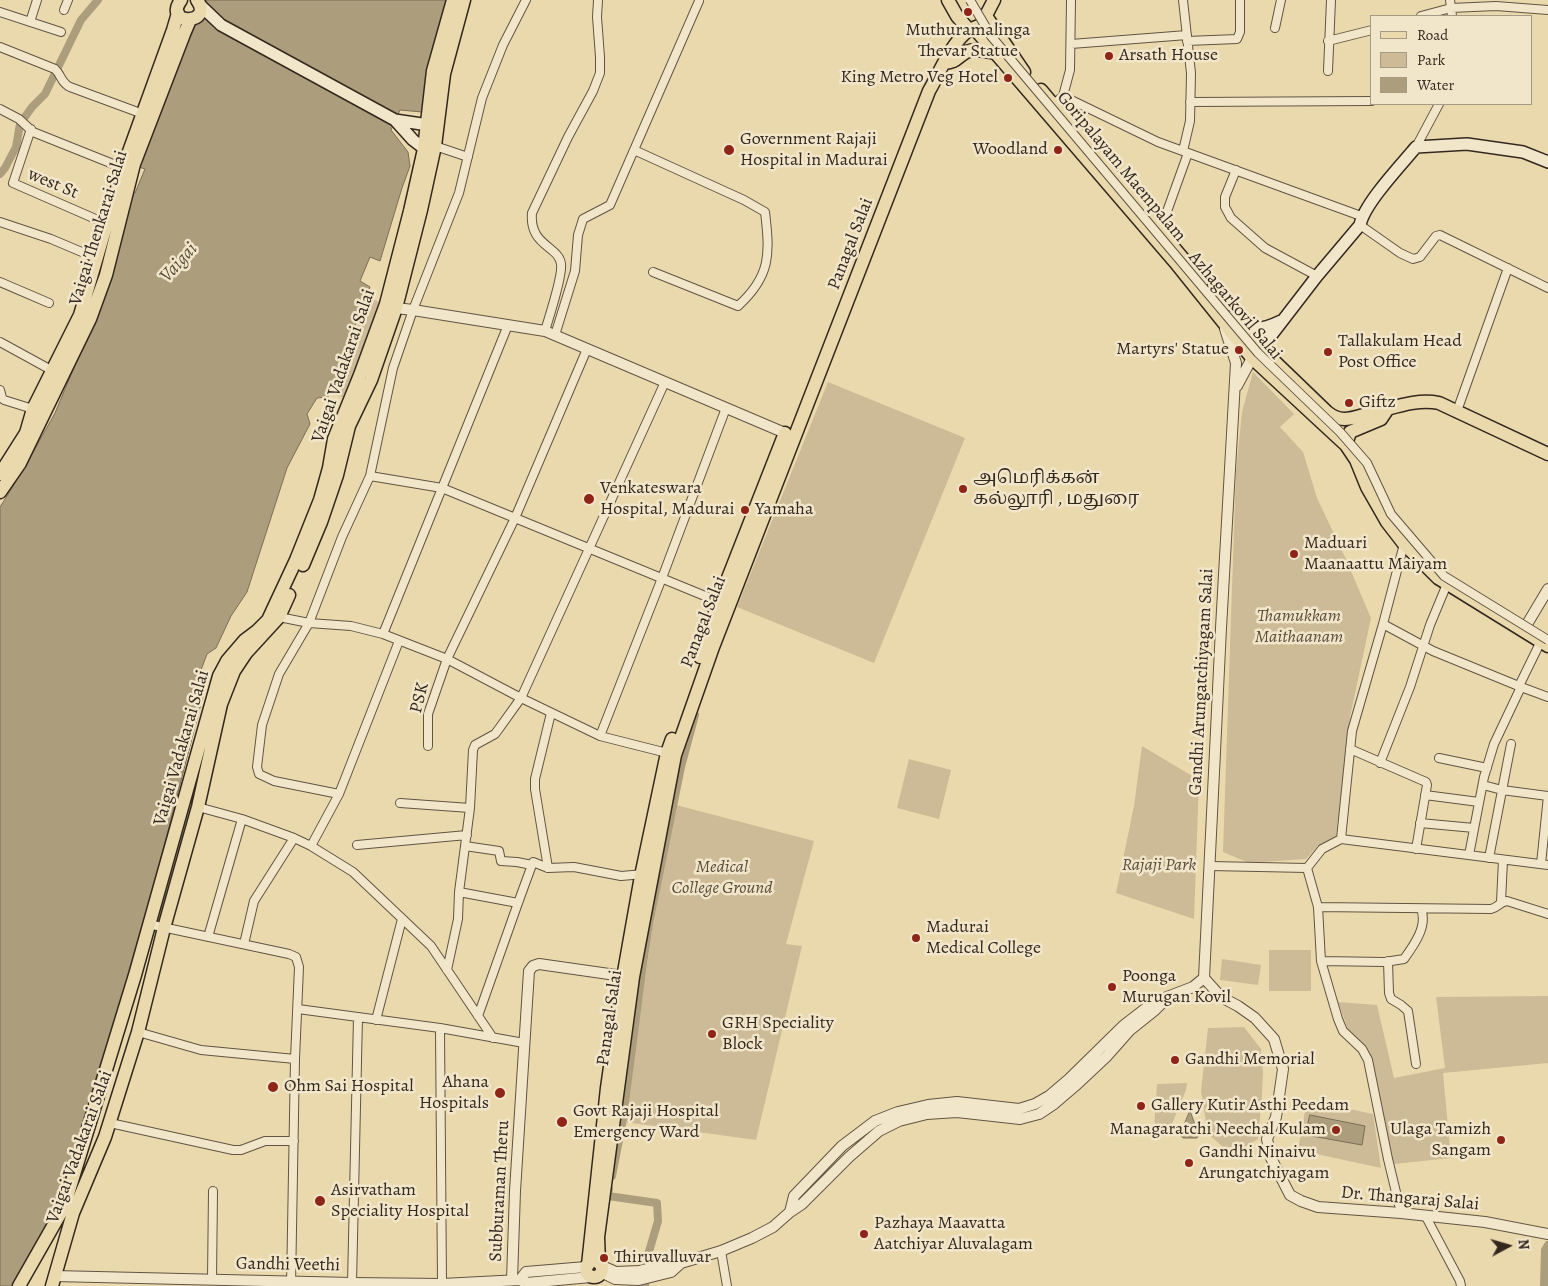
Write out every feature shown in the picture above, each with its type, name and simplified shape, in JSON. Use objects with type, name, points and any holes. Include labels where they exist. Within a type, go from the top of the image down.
[{"type":"main road","name":"Vaigai Vadakarai Salai","points":[[53,1281],[73,1213],[105,1137],[138,1032],[164,928],[198,807],[221,704],[234,671],[246,653],[279,618],[321,522],[337,475],[349,426],[371,380],[391,306],[421,210],[431,150],[429,125],[433,71],[453,0]]},
{"type":"main road","name":"Vaigai Vadakarai Salai","points":[[429,125],[464,0]]},
{"type":"main road","name":"Azhagarkovil Salai","points":[[948,0],[957,16],[995,54],[1256,354],[1346,445],[1356,460],[1367,487],[1387,522],[1404,544],[1438,578],[1523,631],[1546,642]]},
{"type":"main road","points":[[984,0],[986,16]]},
{"type":"main road","name":"Panagal Salai","points":[[724,603],[929,91],[961,36],[981,25],[994,0]]},
{"type":"main road","points":[[199,2],[221,25]]},
{"type":"main road","name":"Vaigai Thenkarai Salai","points":[[0,492],[20,463],[90,319],[106,275],[134,164],[184,34],[192,19],[199,13],[199,2]]},
{"type":"main road","points":[[178,4],[183,19],[221,25],[395,120],[413,140],[431,150]]},
{"type":"main road","name":"Vaigai Thenkarai Salai","points":[[0,474],[26,433],[34,409],[80,315],[123,168],[174,30],[178,4]]},
{"type":"main road","name":"Azhagarkovil Salai","points":[[986,16],[1023,70],[1058,100],[1156,225],[1224,316]]},
{"type":"main road","points":[[944,63],[953,62],[968,51],[982,50],[995,54]]},
{"type":"main road","points":[[395,120],[429,125]]},
{"type":"main road","points":[[1256,354],[1360,221],[1389,178],[1416,147],[1467,144],[1524,152],[1548,162]]},
{"type":"main road","name":"Vaigai Vadakarai Salai","points":[[19,1286],[64,1206],[133,984],[148,924],[184,805],[219,676],[227,661],[245,640],[268,620],[296,560],[320,500],[334,439],[391,306]]},
{"type":"main road","points":[[1224,316],[1250,329],[1268,327],[1283,320]]},
{"type":"main road","name":"Azhagarkovil Salai","points":[[1256,354],[1326,412],[1336,418],[1344,419],[1387,410]]},
{"type":"main road","points":[[1346,445],[1350,432],[1381,419],[1387,410],[1417,402],[1429,401],[1457,411],[1548,454]]},
{"type":"main road","name":"Panagal Salai","points":[[596,1271],[598,1237],[628,976],[671,754],[713,647],[724,603],[785,433]]},
{"type":"street","points":[[30,22],[37,0]]},
{"type":"street","points":[[64,10],[68,0]]},
{"type":"street","points":[[339,794],[274,781],[259,774],[257,767],[262,725],[279,674],[309,623],[342,538],[370,476],[393,368],[413,310],[459,193],[482,98],[503,46],[526,0]]},
{"type":"street","points":[[550,333],[561,264],[558,256],[538,238],[533,228],[532,213],[568,137],[593,91],[600,73],[598,0]]},
{"type":"street","name":"Goripalayam Maempalam","points":[[970,0],[991,36],[1258,353],[1340,432],[1367,463],[1391,514],[1444,576],[1546,642]]},
{"type":"street","points":[[1071,0],[1070,70],[1058,100],[1158,142],[1236,170],[1360,221],[1400,253],[1410,258],[1416,259],[1420,257],[1436,236],[1440,234],[1548,288]]},
{"type":"street","points":[[1156,225],[1165,217],[1185,152],[1190,121],[1191,73],[1183,0]]},
{"type":"street","points":[[1070,44],[1187,38],[1237,39],[1240,32],[1240,0]]},
{"type":"street","points":[[1275,28],[1280,0]]},
{"type":"street","points":[[1328,71],[1331,0]]},
{"type":"street","points":[[550,333],[575,271],[578,235],[582,219],[610,205],[700,1]]},
{"type":"street","points":[[1425,15],[1451,8],[1496,6],[1548,10]]},
{"type":"street","points":[[0,12],[62,32]]},
{"type":"street","points":[[1328,41],[1370,30]]},
{"type":"street","points":[[0,48],[57,71],[65,85],[143,114]]},
{"type":"street","points":[[1190,102],[1370,102]]},
{"type":"street","points":[[1416,147],[1438,105]]},
{"type":"street","points":[[0,109],[25,124],[33,132],[123,168]]},
{"type":"street","name":"west St","points":[[25,124],[13,182],[106,224]]},
{"type":"street","points":[[431,150],[468,157]]},
{"type":"street","points":[[634,150],[744,200],[764,212],[768,253],[767,266],[749,296],[738,306],[653,272]]},
{"type":"street","points":[[1236,170],[1225,196],[1225,207],[1231,218],[1265,248],[1317,276]]},
{"type":"street","points":[[0,222],[51,239],[96,258]]},
{"type":"street","points":[[1457,411],[1508,268]]},
{"type":"street","points":[[0,282],[49,303]]},
{"type":"street","points":[[391,306],[550,333],[785,433]]},
{"type":"street","name":"Gandhi Arungatchiyagam Salai","points":[[1204,978],[1236,363],[1224,316]]},
{"type":"street","points":[[383,634],[508,325]]},
{"type":"street","points":[[0,342],[52,371]]},
{"type":"street","name":"PSK","points":[[428,746],[428,714],[447,660],[515,518],[587,349]]},
{"type":"street","name":"Gandhi Arungatchiyagam Salai","points":[[1235,389],[1256,354]]},
{"type":"street","points":[[447,970],[458,919],[459,892],[470,808],[473,750],[475,745],[495,734],[521,698],[665,382]]},
{"type":"street","points":[[0,390],[0,395],[4,400],[34,409]]},
{"type":"street","points":[[600,736],[726,408]]},
{"type":"street","points":[[370,476],[442,488],[724,603]]},
{"type":"street","points":[[1341,840],[1352,731],[1404,544]]},
{"type":"street","points":[[1380,763],[1447,584]]},
{"type":"street","points":[[1523,631],[1548,589]]},
{"type":"street","points":[[279,618],[309,623],[351,626],[383,634],[447,660],[600,736],[671,754]]},
{"type":"street","points":[[1383,624],[1423,646],[1548,697]]},
{"type":"street","points":[[310,846],[339,794],[399,641]]},
{"type":"street","points":[[1469,855],[1479,802],[1494,744],[1520,686],[1546,642]]},
{"type":"street","points":[[548,868],[535,789],[551,713]]},
{"type":"street","points":[[1489,858],[1511,744]]},
{"type":"street","points":[[1350,749],[1423,780],[1427,785],[1416,849]]},
{"type":"street","points":[[1439,758],[1487,768]]},
{"type":"street","points":[[1307,868],[1322,849],[1341,840],[1544,864],[1548,796],[1502,790],[1483,785]]},
{"type":"street","points":[[1425,795],[1479,802]]},
{"type":"street","points":[[400,803],[470,808]]},
{"type":"street","points":[[198,807],[242,819],[294,838],[353,872],[431,946],[493,1038]]},
{"type":"street","points":[[208,936],[242,819]]},
{"type":"street","points":[[1420,823],[1474,828]]},
{"type":"street","points":[[357,845],[467,836]]},
{"type":"street","points":[[244,944],[254,901],[294,838]]},
{"type":"street","points":[[465,846],[499,851],[500,861],[532,865],[533,862],[548,868],[574,867],[621,876],[648,873]]},
{"type":"street","points":[[1502,902],[1503,860]]},
{"type":"street","points":[[478,1016],[532,865]]},
{"type":"street","points":[[1210,866],[1307,868]]},
{"type":"street","points":[[1307,868],[1318,907],[1321,961],[1343,1031],[1362,1049],[1368,1060],[1401,1213]]},
{"type":"street","points":[[459,892],[518,903]]},
{"type":"street","points":[[1318,907],[1491,910],[1502,902],[1507,901],[1548,914]]},
{"type":"street","points":[[1321,961],[1388,961],[1404,959],[1416,942],[1423,923],[1424,916],[1421,908]]},
{"type":"street","points":[[376,1020],[402,919]]},
{"type":"street","points":[[148,924],[296,957],[299,967],[295,1059],[292,1284]]},
{"type":"street","points":[[1388,961],[1389,994],[1391,999],[1408,1011],[1416,1064]]},
{"type":"street","name":"Subburaman Theru","points":[[517,1282],[515,1191],[529,971],[533,966],[545,964],[628,976]]},
{"type":"street","points":[[596,1271],[639,1276],[652,1272],[671,1272],[680,1264],[721,1251],[773,1228],[802,1204],[848,1157],[879,1131],[899,1121],[927,1114],[957,1112],[1020,1119],[1039,1114],[1075,1086],[1107,1056],[1130,1030],[1167,998],[1194,987],[1204,978]]},
{"type":"street","name":"Dr. Thangaraj Salai","points":[[1204,978],[1221,997],[1255,1018],[1274,1039],[1283,1069],[1276,1117],[1267,1138],[1270,1158],[1290,1195],[1318,1207],[1425,1215],[1485,1222],[1548,1234]]},
{"type":"street","points":[[298,1009],[440,1028],[524,1043]]},
{"type":"street","points":[[352,1283],[358,1017]]},
{"type":"street","points":[[440,1028],[442,1285]]},
{"type":"street","points":[[138,1032],[201,1050],[295,1059]]},
{"type":"street","points":[[110,1123],[232,1150],[241,1150],[265,1141],[294,1141]]},
{"type":"street","points":[[212,1283],[213,1191]]},
{"type":"street","points":[[1425,1215],[1461,1286]]},
{"type":"street","points":[[721,1251],[727,1286]]},
{"type":"street","name":"Gandhi Veethi","points":[[53,1281],[442,1285],[526,1283],[596,1271]]},
{"type":"green space","points":[[368,298],[380,302],[344,398],[332,394]]},
{"type":"green space","name":"Thamukkam Maithaanam","points":[[1253,372],[1294,414],[1280,427],[1303,452],[1317,498],[1371,618],[1350,717],[1336,837],[1318,846],[1306,859],[1249,863],[1223,852],[1236,471],[1242,412]]},
{"type":"green space","points":[[828,382],[965,438],[874,663],[737,607]]},
{"type":"green space","name":"Rajaji Park","points":[[1142,746],[1199,780],[1194,919],[1116,893],[1134,806]]},
{"type":"green space","points":[[909,759],[951,770],[939,819],[897,808]]},
{"type":"green space","name":"Medical College Ground","points":[[676,805],[814,841],[786,944],[802,946],[756,1140],[625,1122],[652,930]]},
{"type":"green space","points":[[1269,950],[1311,950],[1311,991],[1269,991]]},
{"type":"green space","points":[[1222,959],[1261,965],[1258,985],[1220,980]]},
{"type":"green space","points":[[1548,996],[1548,1063],[1443,1073],[1451,1158],[1394,1164],[1369,1051],[1348,1029],[1338,1002],[1377,1005],[1394,1078],[1445,1068],[1436,997]]},
{"type":"green space","points":[[1244,1027],[1261,1049],[1263,1072],[1258,1139],[1245,1147],[1223,1147],[1208,1134],[1201,1091],[1208,1028]]},
{"type":"green space","points":[[1187,1083],[1186,1090],[1169,1131],[1154,1130],[1157,1084]]},
{"type":"green space","points":[[1307,1100],[1373,1114],[1381,1168],[1298,1150]]},
{"type":"water","name":"Vaigai","points":[[207,0],[448,0],[425,110],[422,112],[400,110],[391,130],[408,152],[410,166],[380,261],[370,257],[360,281],[370,287],[328,397],[317,398],[307,414],[310,424],[287,468],[247,592],[231,616],[216,648],[207,654],[201,670],[209,673],[142,931],[69,1177],[53,1218],[14,1286],[0,1286],[0,507],[55,413],[111,279],[131,191],[135,193],[145,169],[139,167],[190,34]]},
{"type":"water","points":[[1190,1111],[1199,1135],[1197,1138],[1183,1138],[1180,1135]]},
{"type":"water","name":"Managaratchi Neechal Kulam","points":[[1310,1115],[1365,1126],[1362,1145],[1306,1135]]},
{"type":"waterway","points":[[0,174],[16,147],[20,124],[32,107],[45,94],[81,20],[98,0]]},
{"type":"waterway","points":[[612,1176],[622,1125],[649,924],[681,767],[695,715]]},
{"type":"waterway","points":[[609,1189],[608,1196],[657,1203],[658,1221],[648,1255],[645,1286]]},
{"type":"waterway","points":[[1544,1286],[1545,1250],[1548,1245]]},
{"type":"place","name":"Muthuramalinga Thevar Statue","points":[[968,12]]},
{"type":"place","name":"Arsath House","points":[[1109,56]]},
{"type":"place","name":"King Metro Veg Hotel","points":[[1008,78]]},
{"type":"place","name":"Government Rajaji Hospital in Madurai","points":[[729,150]]},
{"type":"place","name":"Woodland","points":[[1058,150]]},
{"type":"place","name":"Martyrs' Statue","points":[[1239,350]]},
{"type":"place","name":"Tallakulam Head Post Office","points":[[1328,352]]},
{"type":"place","name":"Giftz","points":[[1349,403]]},
{"type":"place","name":"அமெரிக்கன் கல்லூரி , மதுரை","points":[[963,489]]},
{"type":"place","name":"Venkateswara Hospital, Madurai","points":[[589,499]]},
{"type":"place","name":"Yamaha","points":[[745,510]]},
{"type":"place","name":"Maduari Maanaattu Maiyam","points":[[1294,554]]},
{"type":"place","name":"Madurai Medical College","points":[[916,938]]},
{"type":"place","name":"Poonga Murugan Kovil","points":[[1112,987]]},
{"type":"place","name":"GRH Speciality Block","points":[[712,1034]]},
{"type":"place","name":"Gandhi Memorial","points":[[1175,1060]]},
{"type":"place","name":"Ohm Sai Hospital","points":[[273,1087]]},
{"type":"place","name":"Ahana Hospitals","points":[[500,1093]]},
{"type":"place","name":"Gallery Kutir Asthi Peedam","points":[[1141,1106]]},
{"type":"place","name":"Govt Rajaji Hospital Emergency Ward","points":[[562,1122]]},
{"type":"place","name":"Managaratchi Neechal Kulam","points":[[1336,1130]]},
{"type":"place","name":"Ulaga Tamizh Sangam","points":[[1501,1140]]},
{"type":"place","name":"Gandhi Ninaivu Arungatchiyagam","points":[[1189,1163]]},
{"type":"place","name":"Asirvatham Speciality Hospital","points":[[320,1201]]},
{"type":"place","name":"Pazhaya Maavatta Aatchiyar Aluvalagam","points":[[864,1234]]},
{"type":"place","name":"Thiruvalluvar","points":[[604,1258]]}]
